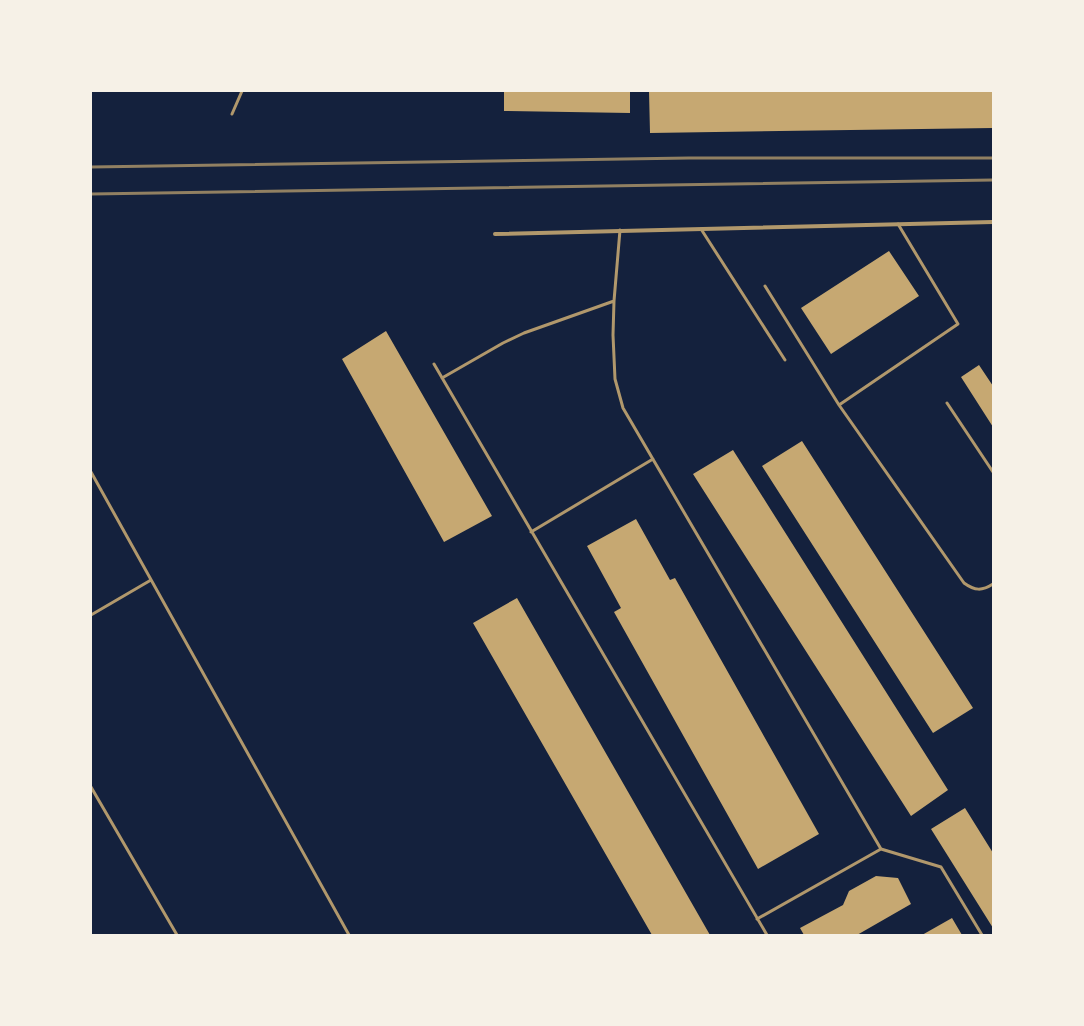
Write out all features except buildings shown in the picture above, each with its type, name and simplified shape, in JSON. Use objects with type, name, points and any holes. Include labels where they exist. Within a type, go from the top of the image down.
[{"type":"street","points":[[495,234],[993,222]]},
{"type":"lane","points":[[232,114],[242,91]]},
{"type":"lane","points":[[839,405],[958,324],[898,224]]},
{"type":"lane","points":[[700,228],[785,360]]},
{"type":"lane","points":[[620,230],[614,301],[613,335],[615,379],[623,408],[881,849],[941,867],[982,935]]},
{"type":"lane","points":[[765,286],[839,405],[964,583],[970,588],[982,589],[993,584]]},
{"type":"lane","points":[[442,378],[503,343],[524,333],[614,301]]},
{"type":"lane","points":[[434,364],[767,935]]},
{"type":"lane","points":[[948,403],[993,472]]},
{"type":"lane","points":[[532,532],[653,459]]},
{"type":"lane","points":[[91,472],[349,935]]},
{"type":"lane","points":[[91,615],[151,580]]},
{"type":"lane","points":[[91,787],[177,935]]},
{"type":"lane","points":[[757,919],[881,849]]},
{"type":"railway","points":[[91,167],[689,158],[993,158]]},
{"type":"railway","points":[[91,194],[993,180]]}]
